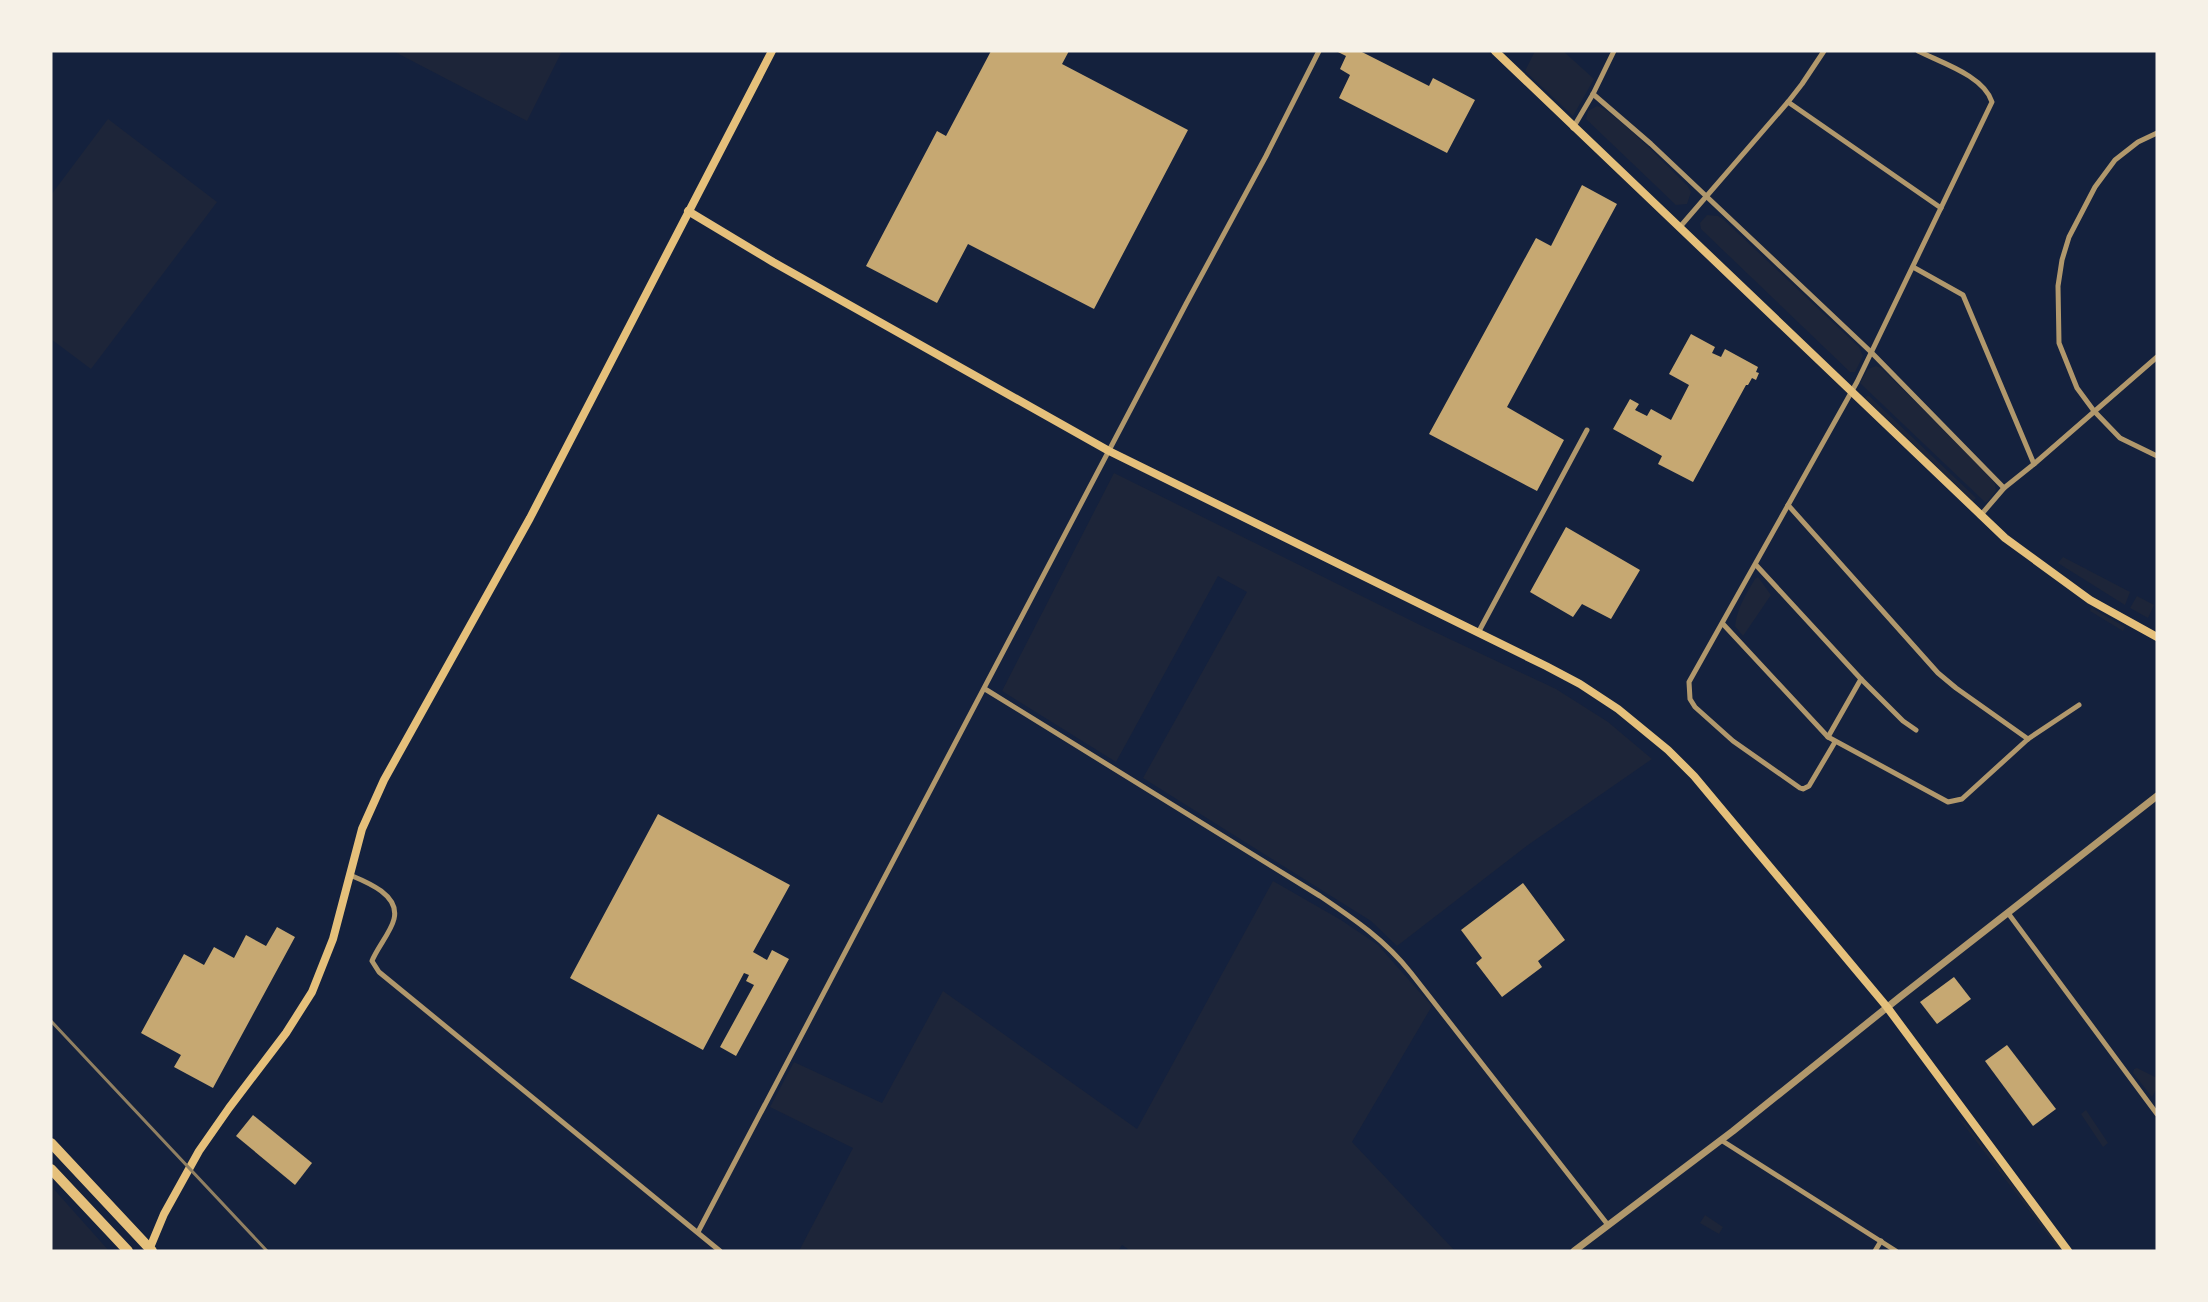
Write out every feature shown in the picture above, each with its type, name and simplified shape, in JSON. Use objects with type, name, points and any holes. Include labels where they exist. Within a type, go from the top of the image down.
[{"type":"highway","points":[[51,1143],[150,1251]]},
{"type":"highway","points":[[51,1169],[128,1251]]},
{"type":"main road","points":[[150,1251],[172,1198],[199,1151],[286,1033],[312,992],[333,939],[362,829],[384,780],[530,518],[772,51]]},
{"type":"main road","points":[[1495,51],[1980,516],[2069,586],[2113,614],[2157,637]]},
{"type":"main road","points":[[688,211],[773,262],[1109,451],[1580,684],[1618,709],[1668,750],[1709,794],[1887,1007],[2068,1251]]},
{"type":"street","points":[[698,1232],[1319,51]]},
{"type":"street","points":[[1573,128],[1614,51]]},
{"type":"street","points":[[1679,228],[1788,102],[1824,51]]},
{"type":"street","points":[[1835,742],[1809,786],[1803,789],[1733,741],[1695,707],[1690,699],[1689,682],[1851,392],[1992,102],[1979,81],[1918,51]]},
{"type":"street","points":[[1593,94],[1650,144],[1871,352],[2004,488]]},
{"type":"street","points":[[1788,102],[1941,208]]},
{"type":"street","points":[[2157,134],[2138,142],[2115,160],[2095,187],[2081,211],[2062,260],[2058,286],[2059,343],[2077,388],[2094,411],[2120,438],[2157,456]]},
{"type":"street","points":[[1913,267],[1963,295],[2034,464]]},
{"type":"street","points":[[1980,516],[2004,488],[2157,357]]},
{"type":"street","points":[[1478,633],[1587,430]]},
{"type":"street","points":[[1788,505],[1938,673],[2028,739]]},
{"type":"street","points":[[1756,565],[1861,679],[1903,721],[1916,730]]},
{"type":"street","points":[[1723,624],[1828,737],[1948,802],[1958,801],[2028,739],[2079,705]]},
{"type":"street","points":[[1828,737],[1861,679]]},
{"type":"street","points":[[985,689],[1320,896],[1379,938],[1411,972],[1608,1225]]},
{"type":"street","points":[[1574,1251],[1721,1140],[2157,796]]},
{"type":"street","points":[[350,875],[378,889],[389,898],[394,909],[394,920],[372,961],[379,972],[720,1251]]},
{"type":"street","points":[[2008,914],[2157,1114]]},
{"type":"street","points":[[1721,1140],[1896,1251]]},
{"type":"street","points":[[1875,1251],[1881,1241]]},
{"type":"shaded area","points":[[393,51],[562,51],[527,121]]},
{"type":"shaded area","points":[[1535,51],[1563,51],[1594,79],[1573,116],[1525,71]]},
{"type":"shaded area","points":[[1597,106],[1629,129],[1687,185],[1691,192],[1687,204],[1676,205],[1586,119],[1588,111]]},
{"type":"shaded area","points":[[108,119],[217,202],[91,369],[51,339],[51,195]]},
{"type":"shaded area","points":[[1707,215],[1718,216],[1724,220],[1859,347],[1863,356],[1855,372],[1850,372],[1701,229],[1700,223]]},
{"type":"shaded area","points":[[1876,366],[1881,368],[1989,475],[1995,484],[1996,491],[1986,503],[1860,383],[1868,369]]},
{"type":"shaded area","points":[[1867,396],[1976,498],[1973,501],[1865,398]]},
{"type":"shaded area","points":[[1114,473],[1420,625],[1556,689],[1608,722],[1652,759],[1528,845],[1397,946],[1371,921],[1143,778],[1247,592],[1218,576],[1116,762],[1002,691]]},
{"type":"shaded area","points":[[2063,557],[2130,592],[2125,605],[2058,563]]},
{"type":"shaded area","points":[[1758,577],[1771,595],[1743,636],[1735,626],[1736,619],[1745,596]]},
{"type":"shaded area","points":[[2137,596],[2154,605],[2148,618],[2130,608]]},
{"type":"shaded area","points":[[2092,608],[2125,627],[2123,631],[2090,611]]},
{"type":"shaded area","points":[[1273,881],[1341,920],[1378,945],[1432,1006],[1352,1142],[1455,1251],[1131,1251],[1122,1245],[1118,1251],[799,1251],[853,1148],[770,1107],[794,1062],[882,1103],[943,991],[1137,1129]]},
{"type":"shaded area","points":[[2137,1068],[2157,1078],[2157,1088],[2152,1097],[2133,1073]]},
{"type":"shaded area","points":[[2086,1110],[2108,1143],[2103,1147],[2081,1114]]},
{"type":"shaded area","points":[[1957,1116],[1966,1124],[2063,1251],[2060,1251]]},
{"type":"shaded area","points":[[51,1186],[109,1251],[51,1251]]},
{"type":"shaded area","points":[[1705,1215],[1723,1227],[1719,1234],[1700,1223]]},
{"type":"building","points":[[991,51],[1069,51],[1062,64],[1188,130],[1094,309],[968,244],[937,303],[866,266],[937,131],[946,136]]},
{"type":"building","points":[[1336,51],[1360,51],[1429,86],[1433,78],[1475,100],[1447,153],[1339,98],[1350,75],[1340,69],[1346,56]]},
{"type":"building","points":[[1582,185],[1617,204],[1507,407],[1564,440],[1537,491],[1429,434],[1536,238],[1551,246]]},
{"type":"building","points":[[1691,334],[1715,347],[1712,353],[1721,357],[1725,349],[1758,367],[1756,372],[1759,373],[1756,380],[1752,378],[1746,385],[1693,482],[1658,464],[1662,456],[1613,429],[1630,399],[1639,404],[1635,410],[1647,416],[1651,409],[1671,420],[1689,385],[1669,374]]},
{"type":"building","points":[[1566,527],[1640,570],[1611,619],[1582,604],[1573,617],[1530,592]]},
{"type":"building","points":[[658,814],[790,885],[753,952],[767,960],[772,950],[789,959],[736,1056],[720,1047],[754,985],[746,981],[749,975],[744,973],[703,1050],[570,978]]},
{"type":"building","points":[[1523,883],[1565,940],[1538,961],[1542,967],[1502,997],[1476,963],[1482,958],[1461,930]]},
{"type":"building","points":[[277,927],[295,937],[213,1088],[174,1067],[181,1055],[141,1033],[184,954],[204,965],[214,947],[234,958],[246,935],[266,946]]},
{"type":"building","points":[[1954,977],[1971,999],[1937,1024],[1920,1002]]},
{"type":"building","points":[[2007,1045],[2056,1109],[2033,1126],[1985,1061]]},
{"type":"building","points":[[253,1115],[312,1163],[295,1185],[236,1136]]},
{"type":"railway","points":[[51,1021],[267,1251]]}]
